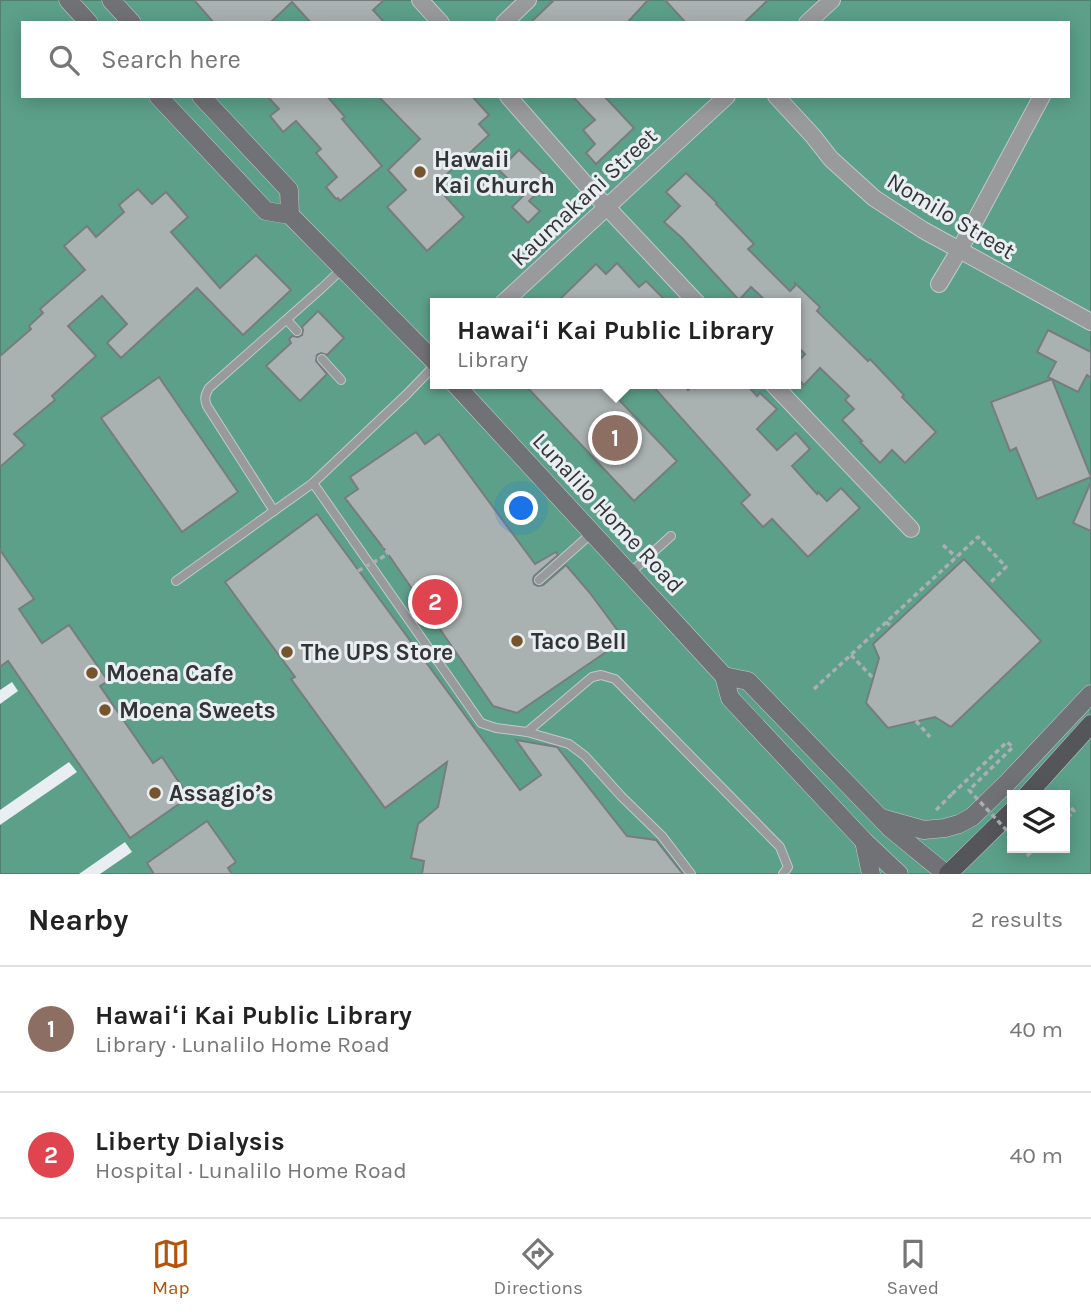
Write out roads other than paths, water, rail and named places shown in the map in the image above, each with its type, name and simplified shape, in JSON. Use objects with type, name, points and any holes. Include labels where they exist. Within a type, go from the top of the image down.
[{"type":"main road","points":[[68,0],[87,21]]},
{"type":"main road","points":[[111,0],[130,21]]},
{"type":"main road","points":[[160,98],[267,211],[290,215],[430,359]]},
{"type":"main road","points":[[203,98],[289,190],[290,215]]},
{"type":"main road","name":"Lunalilo Home Road","points":[[460,389],[724,676],[730,698],[864,841],[899,874]]},
{"type":"main road","name":"Lunalilo Home Road","points":[[724,676],[748,681],[890,828],[947,874]]},
{"type":"main road","points":[[880,817],[924,830],[945,828],[972,817],[1091,694]]},
{"type":"main road","points":[[1032,790],[1091,724]]},
{"type":"main road","points":[[947,874],[1007,816]]},
{"type":"main road","points":[[864,841],[871,874]]},
{"type":"street","points":[[420,0],[439,21]]},
{"type":"street","points":[[506,21],[528,0]]},
{"type":"street","points":[[809,21],[832,0]]},
{"type":"street","points":[[510,98],[606,207],[692,298]]},
{"type":"street","name":"Kaumakani Street","points":[[508,298],[725,98]]},
{"type":"street","name":"Nomilo Street","points":[[778,98],[831,159],[867,192],[898,215],[1091,322]]},
{"type":"street","points":[[939,284],[1041,98]]},
{"type":"street","points":[[778,389],[911,529]]},
{"type":"lane","points":[[274,511],[207,406],[205,394],[343,268]]},
{"type":"lane","points":[[286,320],[297,331]]},
{"type":"lane","points":[[322,359],[341,380]]},
{"type":"lane","points":[[176,581],[313,483],[430,369]]},
{"type":"lane","points":[[313,483],[481,723],[569,744],[585,756],[662,836],[691,874]]},
{"type":"lane","points":[[539,580],[592,533]]},
{"type":"lane","points":[[630,573],[670,536]]},
{"type":"lane","points":[[527,732],[592,677],[601,675],[615,679],[780,847],[788,867],[783,874]]},
{"type":"place","name":"Hawaii Kai Church","points":[[420,172]]},
{"type":"place","name":"Hawaiʻi Kai Public Library","points":[[615,438]]},
{"type":"place","name":"Liberty Dialysis","points":[[435,602]]},
{"type":"place","name":"Taco Bell","points":[[517,641]]},
{"type":"place","name":"The UPS Store","points":[[287,652]]},
{"type":"place","name":"Moena Cafe","points":[[92,673]]},
{"type":"place","name":"Moena Sweets","points":[[105,710]]},
{"type":"place","name":"Assagio’s","points":[[155,793]]}]
